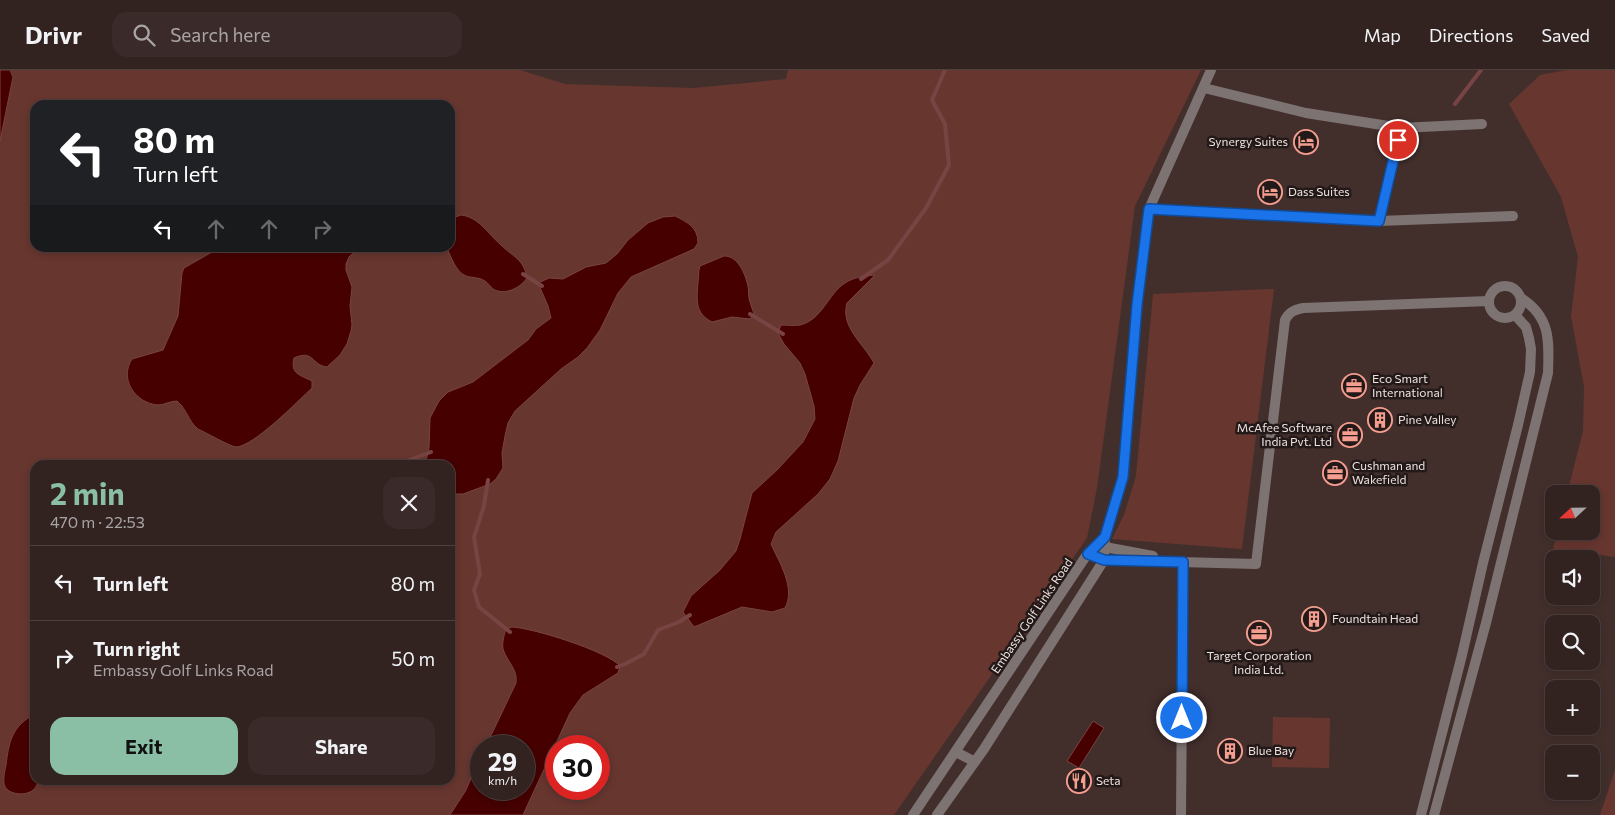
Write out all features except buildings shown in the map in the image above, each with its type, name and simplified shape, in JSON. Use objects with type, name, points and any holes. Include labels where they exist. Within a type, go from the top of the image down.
[{"type":"street","name":"Embassy Golf Links Road","points":[[913,815],[1088,554],[1105,542],[1123,477],[1137,305],[1149,209],[1211,70]]},
{"type":"street","points":[[1204,88],[1306,113],[1401,128],[1482,124]]},
{"type":"street","points":[[1379,221],[1401,128]]},
{"type":"street","points":[[1149,209],[1379,221],[1513,216]]},
{"type":"street","points":[[1434,815],[1486,623],[1548,373],[1549,348],[1546,328],[1540,315],[1532,305],[1521,298],[1511,287],[1501,287],[1493,292],[1489,302],[1490,307],[1495,315],[1505,319],[1515,315],[1521,308],[1521,298]]},
{"type":"street","points":[[1088,554],[1104,560],[1256,564],[1285,320],[1288,314],[1303,308],[1489,302]]},
{"type":"street","points":[[1420,815],[1462,655],[1530,372],[1530,338],[1526,327],[1515,315]]},
{"type":"street","points":[[937,815],[975,762],[1104,560],[1105,542],[1183,562]]},
{"type":"street","points":[[1181,815],[1183,562]]},
{"type":"street","points":[[956,752],[975,762]]},
{"type":"shaded area","points":[[0,70],[10,70],[13,77],[0,141]]},
{"type":"shaded area","points":[[10,70],[520,70],[565,84],[693,88],[786,79],[788,70],[1201,70],[1135,206],[1097,488],[1087,538],[894,815],[0,815],[0,141],[13,77]]},
{"type":"shaded area","points":[[1567,70],[1615,70],[1615,557],[1600,555],[1600,550],[1553,549],[1555,540],[1600,540],[1600,485],[1569,485],[1583,431],[1584,387],[1571,316],[1578,257],[1561,197],[1509,104],[1540,75]]},
{"type":"shaded area","points":[[461,215],[467,216],[478,222],[496,241],[521,262],[527,278],[512,290],[502,292],[493,289],[483,280],[462,274],[454,264],[449,252],[455,252],[455,217]]},
{"type":"shaded area","points":[[675,216],[688,223],[694,229],[698,237],[698,243],[694,249],[631,277],[618,293],[600,330],[587,348],[515,411],[508,423],[505,436],[502,453],[503,468],[496,479],[490,484],[463,494],[455,494],[455,460],[426,460],[429,448],[430,418],[439,401],[448,392],[473,382],[528,340],[536,329],[551,318],[538,283],[549,278],[563,279],[586,267],[606,263],[648,223],[663,217]]},
{"type":"shaded area","points":[[212,252],[354,252],[346,264],[346,270],[352,287],[350,306],[352,325],[347,344],[340,355],[327,367],[322,366],[309,356],[305,355],[294,358],[293,368],[297,373],[312,381],[312,388],[264,432],[244,445],[233,446],[198,429],[177,401],[158,405],[142,400],[136,395],[128,382],[128,367],[132,359],[163,350],[178,316],[184,268]]},
{"type":"shaded area","points":[[724,256],[737,262],[745,276],[749,300],[754,314],[750,319],[732,317],[712,322],[699,310],[697,294],[700,266]]},
{"type":"shaded area","points":[[875,275],[847,303],[846,312],[850,328],[874,363],[854,398],[838,461],[830,479],[818,494],[776,532],[771,544],[788,584],[788,600],[785,608],[772,612],[742,607],[694,627],[683,612],[691,596],[720,570],[736,551],[752,493],[803,442],[815,419],[814,406],[805,374],[800,363],[784,344],[778,333],[781,325],[800,325],[808,322],[814,318],[845,283],[863,276]]},
{"type":"shaded area","points":[[1274,289],[1242,549],[1112,539],[1124,515],[1136,476],[1153,294]]},
{"type":"shaded area","points":[[512,627],[536,631],[586,647],[620,666],[618,673],[583,695],[570,713],[560,735],[545,735],[545,767],[535,789],[535,735],[491,735],[516,683],[514,670],[503,649],[506,629]]},
{"type":"shaded area","points":[[30,717],[30,785],[37,785],[32,791],[23,794],[11,792],[5,787],[4,774],[10,741],[17,729]]},
{"type":"shaded area","points":[[1273,717],[1330,718],[1329,768],[1272,767]]},
{"type":"shaded area","points":[[1093,721],[1104,728],[1079,768],[1067,761]]},
{"type":"shaded area","points":[[1615,770],[1615,815],[1600,815]]},
{"type":"shaded area","points":[[470,781],[470,800],[530,800],[523,815],[450,815]]},
{"type":"waterway","points":[[861,279],[888,260],[926,208],[949,165],[945,124],[932,100],[945,70]]},
{"type":"waterway","points":[[1455,104],[1481,70]]},
{"type":"waterway","points":[[523,274],[542,286]]},
{"type":"waterway","points":[[750,314],[783,334]]},
{"type":"waterway","points":[[409,460],[431,452]]},
{"type":"waterway","points":[[488,480],[484,506],[474,537],[480,574],[474,590],[479,607],[510,632]]},
{"type":"waterway","points":[[617,667],[644,654],[658,630],[679,622],[690,615]]},
{"type":"place","name":"Synergy Suites","points":[[1306,142]]},
{"type":"place","name":"Dass Suites","points":[[1270,192]]},
{"type":"place","name":"Eco Smart International","points":[[1354,386]]},
{"type":"place","name":"Pine Valley","points":[[1380,420]]},
{"type":"place","name":"McAfee Software India Pvt. Ltd","points":[[1350,435]]},
{"type":"place","name":"Cushman and Wakefield","points":[[1335,473]]},
{"type":"place","name":"Foundtain Head","points":[[1314,619]]},
{"type":"place","name":"Target Corporation India Ltd.","points":[[1259,633]]},
{"type":"place","name":"Blue Bay","points":[[1230,751]]},
{"type":"place","name":"Seta","points":[[1079,781]]},
{"type":"route","points":[[1182,718],[1183,562],[1104,560],[1088,554],[1105,537],[1123,477],[1137,305],[1149,209],[1379,221],[1398,140]]}]
